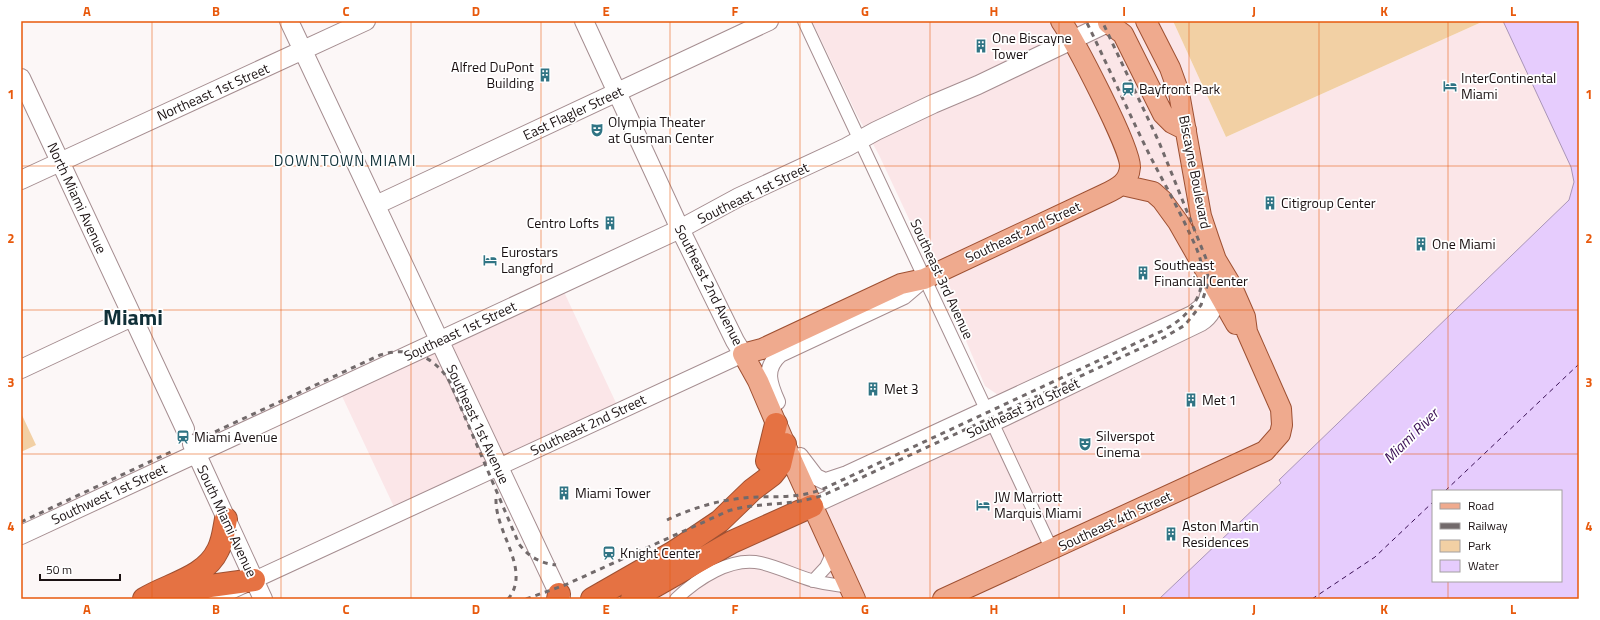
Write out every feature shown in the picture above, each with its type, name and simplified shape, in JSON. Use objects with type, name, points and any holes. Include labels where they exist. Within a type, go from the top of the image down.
[{"type":"highway","points":[[752,490],[769,458],[776,424]]},
{"type":"highway","points":[[592,599],[651,566],[720,521],[752,490],[769,479],[792,450]]},
{"type":"highway","points":[[632,599],[732,542],[812,506]]},
{"type":"highway","points":[[144,599],[158,590],[194,574],[208,564],[219,549],[226,519]]},
{"type":"highway","points":[[166,599],[210,586],[259,590]]},
{"type":"main road","name":"Southeast 1st Avenue","points":[[289,21],[559,597]]},
{"type":"main road","name":"Northeast 1st Street","points":[[21,180],[366,21]]},
{"type":"main road","name":"Southeast 2nd Avenue","points":[[584,21],[680,229],[735,341],[744,354],[758,381],[776,424],[792,450],[799,478],[855,595]]},
{"type":"main road","name":"East Flagler Street","points":[[376,204],[769,21]]},
{"type":"main road","points":[[1061,21],[1087,65],[1128,154],[1129,171],[1122,185],[1152,192],[1162,200],[1178,222],[1237,326],[1247,332]]},
{"type":"main road","name":"Biscayne Boulevard","points":[[1146,21],[1176,83],[1201,216],[1216,260],[1231,285],[1243,313],[1247,332],[1278,398],[1282,417],[1280,434]]},
{"type":"main road","name":"Southeast 1st Street","points":[[191,442],[438,341],[680,229],[739,197],[861,140],[932,104],[978,85],[1110,22]]},
{"type":"main road","points":[[1110,22],[1123,34],[1163,114],[1172,123],[1186,130]]},
{"type":"main road","name":"North Miami Avenue","points":[[21,78],[132,317]]},
{"type":"main road","name":"Southeast 2nd Street","points":[[744,354],[762,349],[901,284],[924,279],[1122,185]]},
{"type":"main road","points":[[1214,287],[1220,287],[1216,260]]},
{"type":"main road","points":[[21,369],[132,317]]},
{"type":"main road","name":"South Miami Avenue","points":[[132,317],[259,590]]},
{"type":"main road","name":"Southeast 4th Street","points":[[943,599],[1265,451],[1280,434]]},
{"type":"main road","name":"Southwest 1st Street","points":[[21,534],[191,442]]},
{"type":"street","name":"Southeast 3rd Avenue","points":[[804,21],[1052,550]]},
{"type":"street","name":"Southeast 2nd Street","points":[[769,369],[776,358],[784,351],[904,296],[924,279]]},
{"type":"street","name":"Southeast 3rd Street","points":[[812,506],[846,491],[989,416],[1192,314],[1203,306],[1208,300],[1214,287]]},
{"type":"street","name":"Southeast 2nd Street","points":[[212,599],[259,590],[498,467],[744,354]]},
{"type":"street","name":"Southeast 2nd Avenue","points":[[769,369],[769,383],[792,450],[816,477],[846,491]]},
{"type":"street","name":"Southeast 3rd Street","points":[[826,482],[989,416]]},
{"type":"street","points":[[813,581],[826,567],[834,550]]},
{"type":"street","points":[[676,599],[705,577],[727,566],[744,561],[767,564],[855,595]]},
{"type":"shaded area","points":[[812,21],[1173,21],[1226,137],[1484,21],[1503,21],[1571,167],[1574,175],[1573,188],[1569,200],[1543,226],[1279,480],[1281,483],[1159,599],[657,599],[746,545],[1001,397],[985,386],[946,293]]},
{"type":"shaded area","points":[[564,292],[617,405],[395,509],[341,394]]},
{"type":"green space","name":"Bayfront Park","points":[[1173,21],[1484,21],[1226,137]]},
{"type":"green space","points":[[21,413],[36,445],[21,452]]},
{"type":"water","name":"Miami River","points":[[1503,21],[1579,21],[1579,599],[1159,599],[1281,483],[1279,480],[1569,200],[1574,182],[1571,167]]},
{"type":"ferry route","points":[[1446,490],[1579,364]]},
{"type":"ferry route","points":[[1312,599],[1375,557],[1432,503]]},
{"type":"railway","points":[[667,520],[700,507],[726,500],[801,495],[823,489],[1162,331],[1178,321],[1191,308],[1200,291],[1202,282],[1202,267],[1198,252],[1180,213],[1150,156],[1086,21]]},
{"type":"railway","points":[[526,599],[565,585],[728,511],[753,506],[801,501],[826,494],[1165,337],[1185,325],[1201,305],[1208,283],[1207,261],[1159,142],[1102,21]]},
{"type":"railway","points":[[206,436],[380,355],[401,352],[420,355],[437,366],[450,382],[519,544],[535,559],[556,565]]},
{"type":"railway","points":[[21,522],[175,450]]},
{"type":"railway","points":[[496,499],[497,512],[511,551],[516,576],[514,588],[508,599]]},
{"type":"place","name":"One Biscayne Tower","points":[[981,46]]},
{"type":"place","name":"Alfred DuPont Building","points":[[545,75]]},
{"type":"place","name":"InterContinental Miami","points":[[1450,86]]},
{"type":"place","name":"Bayfront Park","points":[[1128,89]]},
{"type":"place","name":"Olympia Theater at Gusman Center","points":[[597,130]]},
{"type":"place","name":"Citigroup Center","points":[[1270,203]]},
{"type":"place","name":"Centro Lofts","points":[[610,223]]},
{"type":"place","name":"One Miami","points":[[1421,244]]},
{"type":"place","name":"Eurostars Langford","points":[[490,260]]},
{"type":"place","name":"Southeast Financial Center","points":[[1143,273]]},
{"type":"place","name":"Met 3","points":[[873,389]]},
{"type":"place","name":"Met 1","points":[[1191,400]]},
{"type":"place","name":"Miami Avenue","points":[[183,437]]},
{"type":"place","name":"Silverspot Cinema","points":[[1085,444]]},
{"type":"place","name":"Miami Tower","points":[[564,493]]},
{"type":"place","name":"JW Marriott Marquis Miami","points":[[983,505]]},
{"type":"place","name":"Aston Martin Residences","points":[[1171,534]]},
{"type":"place","name":"Knight Center","points":[[609,553]]},
{"type":"district","name":"DOWNTOWN MIAMI","points":[[345,161]]},
{"type":"district","name":"Miami","points":[[133,317]]}]
